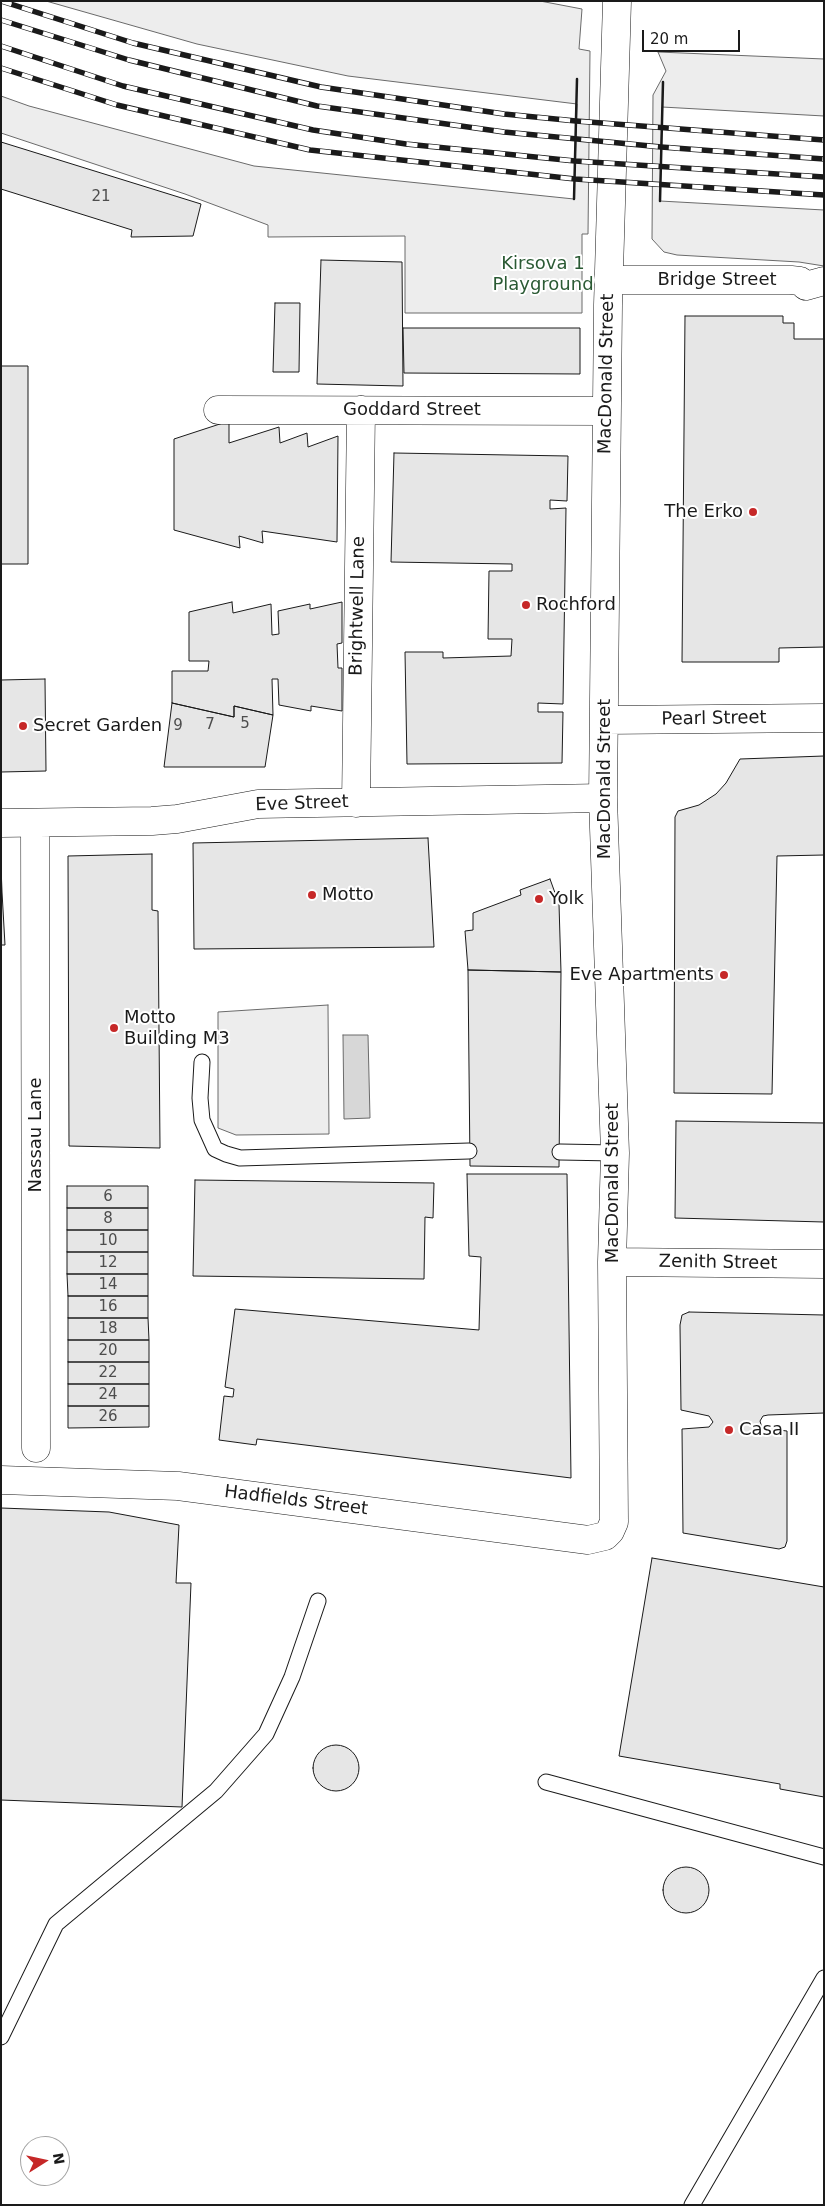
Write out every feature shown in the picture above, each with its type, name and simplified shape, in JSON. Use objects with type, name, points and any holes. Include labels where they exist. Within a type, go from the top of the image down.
[{"type":"street","name":"MacDonald Street","points":[[588,1540],[600,1538],[610,1531],[615,1514],[612,1262],[615,1153],[603,798],[608,280],[617,1]]},
{"type":"street","name":"Bridge Street","points":[[608,280],[790,280],[800,281],[806,286],[824,281]]},
{"type":"street","name":"Goddard Street","points":[[218,410],[606,412]]},
{"type":"street","name":"Brightwell Lane","points":[[356,803],[361,410]]},
{"type":"street","name":"Pearl Street","points":[[604,720],[824,718]]},
{"type":"street","name":"Eve Street","points":[[1,823],[152,821],[258,804],[603,798]]},
{"type":"street","name":"Nassau Lane","points":[[35,823],[36,1448]]},
{"type":"street","name":"Zenith Street","points":[[612,1262],[824,1264]]},
{"type":"street","name":"Hadfields Street","points":[[1,1480],[178,1486],[588,1540]]},
{"type":"lane","points":[[202,1062],[200,1098],[202,1120],[215,1149],[226,1154],[240,1158],[469,1152]]},
{"type":"lane","points":[[560,1152],[615,1153]]},
{"type":"lane","points":[[1,2037],[56,1924],[216,1791],[266,1734],[292,1677],[318,1601]]},
{"type":"lane","points":[[546,1782],[824,1857]]},
{"type":"lane","points":[[692,2205],[824,1978]]},
{"type":"shaded area","points":[[46,1],[540,1],[582,9],[579,49],[590,51],[588,234],[582,234],[582,313],[405,313],[405,236],[268,237],[268,225],[185,194],[1,133],[1,96],[29,106],[254,166],[574,199],[577,104],[348,76],[197,44]]},
{"type":"shaded area","points":[[658,52],[824,59],[824,116],[662,107],[660,201],[824,210],[824,266],[799,262],[677,255],[664,252],[652,239],[653,95],[666,71]]},
{"type":"shaded area","points":[[328,1005],[329,1134],[236,1135],[218,1128],[218,1012]]},
{"type":"shaded area","points":[[343,1035],[368,1035],[370,1118],[344,1119]]},
{"type":"building","points":[[1,142],[201,204],[193,236],[131,237],[132,230],[1,189]]},
{"type":"building","points":[[321,260],[402,262],[403,386],[317,384]]},
{"type":"building","points":[[275,303],[300,303],[299,372],[273,372]]},
{"type":"building","name":"The Erko","points":[[685,316],[783,316],[783,323],[794,323],[794,339],[824,339],[824,647],[779,648],[779,662],[682,662]]},
{"type":"building","points":[[403,328],[580,328],[580,374],[404,373]]},
{"type":"building","points":[[1,366],[28,366],[28,564],[1,564]]},
{"type":"building","points":[[229,421],[229,443],[279,427],[280,443],[307,433],[308,447],[338,436],[337,542],[262,531],[263,543],[239,536],[240,548],[174,530],[174,439]]},
{"type":"building","name":"Rochford","points":[[394,453],[568,456],[567,501],[550,500],[550,509],[566,508],[563,704],[538,703],[538,712],[563,712],[562,763],[407,764],[405,652],[443,652],[443,658],[511,656],[512,639],[488,639],[489,571],[512,571],[512,564],[391,562]]},
{"type":"building","points":[[232,602],[233,613],[271,604],[272,635],[279,634],[278,611],[310,604],[310,609],[342,602],[342,643],[337,644],[338,668],[342,668],[342,711],[311,706],[311,711],[279,705],[278,679],[272,679],[273,715],[234,706],[234,717],[172,703],[172,671],[208,671],[209,661],[189,661],[189,612]]},
{"type":"building","name":"Secret Garden","points":[[45,679],[46,771],[1,772],[1,680]]},
{"type":"building","points":[[172,703],[234,717],[234,706],[273,715],[265,767],[164,767]]},
{"type":"building","name":"Eve Apartments","points":[[824,756],[824,855],[777,856],[772,1094],[674,1093],[675,817],[678,811],[699,805],[716,794],[726,783],[740,759]]},
{"type":"building","name":"Motto","points":[[428,838],[434,947],[194,949],[193,843]]},
{"type":"building","name":"Motto Building M3","points":[[152,854],[152,910],[158,911],[160,1148],[69,1146],[68,856]]},
{"type":"building","points":[[1,866],[2,892],[5,945],[1,945]]},
{"type":"building","points":[[550,879],[559,904],[561,972],[468,970],[465,931],[473,930],[473,913],[521,895],[520,890]]},
{"type":"building","points":[[468,970],[561,972],[559,1167],[470,1166]]},
{"type":"building","points":[[676,1121],[824,1123],[824,1222],[675,1218]]},
{"type":"building","points":[[467,1174],[567,1174],[571,1478],[257,1439],[256,1445],[219,1440],[224,1396],[233,1397],[234,1389],[225,1387],[235,1309],[479,1330],[481,1257],[469,1256]]},
{"type":"building","points":[[195,1180],[434,1183],[433,1218],[425,1217],[424,1279],[193,1276]]},
{"type":"building","points":[[67,1186],[148,1186],[148,1208],[67,1208]]},
{"type":"building","points":[[67,1208],[148,1208],[148,1230],[67,1230]]},
{"type":"building","points":[[67,1230],[148,1230],[148,1252],[67,1252]]},
{"type":"building","points":[[67,1252],[148,1252],[148,1274],[67,1274]]},
{"type":"building","points":[[67,1274],[148,1274],[148,1296],[68,1296]]},
{"type":"building","points":[[68,1296],[148,1296],[148,1318],[68,1318]]},
{"type":"building","name":"Casa II","points":[[689,1312],[824,1315],[824,1413],[768,1415],[763,1416],[760,1421],[762,1428],[787,1431],[787,1541],[785,1547],[779,1549],[683,1533],[682,1429],[709,1427],[713,1422],[709,1416],[681,1410],[680,1325],[682,1315]]},
{"type":"building","points":[[68,1318],[148,1318],[149,1340],[68,1340]]},
{"type":"building","points":[[68,1340],[149,1340],[149,1362],[68,1362]]},
{"type":"building","points":[[68,1362],[149,1362],[149,1384],[68,1384]]},
{"type":"building","points":[[68,1384],[149,1384],[149,1406],[68,1406]]},
{"type":"building","points":[[68,1406],[149,1406],[149,1427],[68,1428]]},
{"type":"building","points":[[1,1508],[109,1512],[179,1525],[176,1583],[191,1583],[182,1807],[1,1800]]},
{"type":"building","points":[[652,1558],[824,1587],[824,1797],[780,1789],[780,1784],[619,1756]]},
{"type":"building","points":[[341,1745],[353,1751],[358,1759],[358,1777],[353,1785],[345,1790],[331,1791],[319,1785],[314,1777],[313,1763],[319,1751],[327,1746]]},
{"type":"building","points":[[691,1867],[703,1873],[708,1881],[708,1899],[703,1907],[695,1912],[681,1913],[669,1907],[664,1899],[663,1885],[669,1873],[677,1868]]},
{"type":"railway","points":[[1,1],[133,43],[321,87],[504,114],[824,140]]},
{"type":"railway","points":[[1,20],[129,60],[317,106],[504,132],[661,147],[824,159]]},
{"type":"railway","points":[[1,46],[123,86],[313,130],[406,144],[575,161],[824,177]]},
{"type":"railway","points":[[1,68],[117,105],[310,150],[575,179],[824,195]]},
{"type":"wall","points":[[574,199],[577,79]]},
{"type":"wall","points":[[660,201],[663,82]]},
{"type":"place","name":"The Erko","points":[[753,512]]},
{"type":"place","name":"Rochford","points":[[526,605]]},
{"type":"place","name":"Secret Garden","points":[[23,726]]},
{"type":"place","name":"Motto","points":[[312,895]]},
{"type":"place","name":"Yolk","points":[[539,899]]},
{"type":"place","name":"Eve Apartments","points":[[724,975]]},
{"type":"place","name":"Motto Building M3","points":[[114,1028]]},
{"type":"place","name":"Casa II","points":[[729,1430]]},
{"type":"park label","name":"Kirsova 1 Playground","points":[[543,274]]}]
